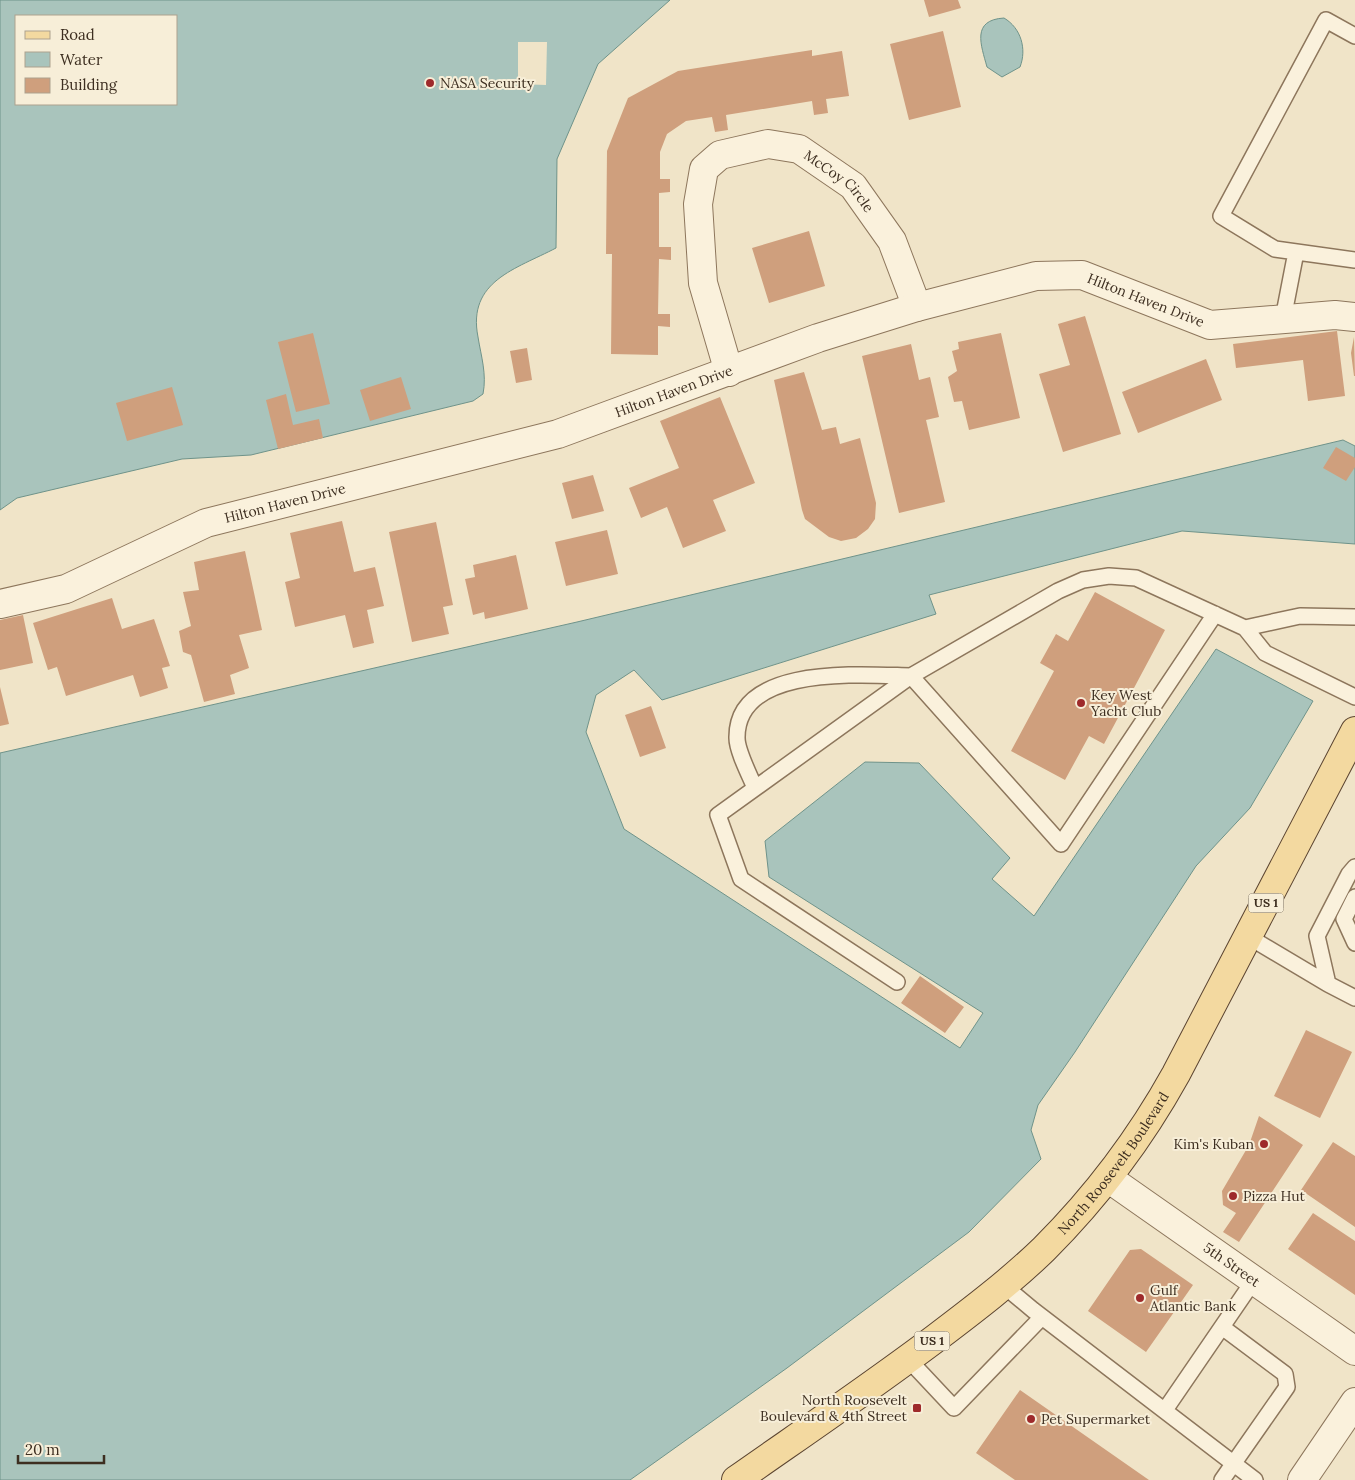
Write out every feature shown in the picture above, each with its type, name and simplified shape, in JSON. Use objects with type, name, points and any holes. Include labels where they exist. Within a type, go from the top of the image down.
[{"type":"main road","name":"North Roosevelt Boulevard","points":[[736,1480],[908,1359],[1004,1285],[1044,1248],[1108,1178],[1148,1123],[1248,937],[1355,731]]},
{"type":"street","name":"McCoy Circle","points":[[729,372],[703,283],[698,204],[704,169],[720,155],[768,144],[800,149],[853,186],[892,241],[917,307]]},
{"type":"street","name":"Hilton Haven Drive","points":[[0,604],[66,589],[206,523],[558,434],[818,338],[917,307],[1036,276],[1082,275],[1210,325],[1335,315],[1355,317]]},
{"type":"street","name":"5th Street","points":[[1108,1178],[1355,1351]]},
{"type":"street","points":[[1302,1480],[1355,1402]]},
{"type":"lane","points":[[1355,36],[1326,20],[1221,216],[1275,249],[1355,260]]},
{"type":"lane","points":[[1283,319],[1296,252]]},
{"type":"lane","points":[[897,982],[741,879],[718,815],[911,676],[1058,591],[1083,580],[1109,576],[1136,578],[1245,628],[1265,653],[1355,697]]},
{"type":"lane","points":[[756,788],[737,740],[738,725],[744,711],[753,699],[766,690],[832,675],[911,676],[1061,844],[1215,614]]},
{"type":"lane","points":[[1245,628],[1300,616],[1355,617]]},
{"type":"lane","points":[[1328,984],[1318,936],[1349,874],[1355,868]]},
{"type":"lane","points":[[1355,897],[1344,919],[1355,943]]},
{"type":"lane","points":[[1248,937],[1355,998]]},
{"type":"lane","points":[[1165,1410],[1254,1280]]},
{"type":"lane","points":[[1004,1285],[1042,1317],[1255,1480]]},
{"type":"lane","points":[[908,1359],[954,1408],[1042,1317]]},
{"type":"lane","points":[[1222,1327],[1285,1374],[1287,1386],[1222,1480]]},
{"type":"water","points":[[0,0],[670,0],[598,64],[557,159],[556,248],[498,279],[487,290],[480,302],[477,318],[484,372],[483,394],[473,401],[251,455],[182,459],[17,498],[0,510]]},
{"type":"water","points":[[1004,18],[1015,27],[1021,40],[1023,53],[1020,67],[1002,77],[987,67],[982,50],[981,35],[987,23]]},
{"type":"water","points":[[1343,440],[1355,446],[1355,544],[1182,531],[929,595],[936,614],[662,700],[634,670],[596,695],[586,732],[624,829],[960,1048],[983,1013],[769,877],[765,841],[865,762],[919,763],[1010,858],[992,879],[1034,916],[1216,649],[1313,701],[1250,808],[1196,866],[1075,1052],[1038,1105],[1031,1130],[1041,1159],[969,1232],[787,1368],[630,1480],[0,1480],[0,753],[577,622]]},
{"type":"pier","points":[[518,42],[547,42],[546,85],[518,84]]},
{"type":"building","points":[[924,0],[958,0],[961,8],[929,17]]},
{"type":"building","points":[[943,31],[961,107],[909,120],[890,44]]},
{"type":"building","points":[[812,50],[812,56],[842,51],[849,96],[826,99],[828,113],[814,115],[812,101],[726,115],[728,130],[715,132],[712,117],[686,121],[667,134],[660,152],[660,179],[670,179],[670,192],[659,193],[659,247],[671,247],[671,260],[659,259],[658,314],[670,314],[670,327],[658,326],[658,355],[611,354],[612,254],[606,254],[607,151],[628,98],[678,71]]},
{"type":"building","points":[[809,231],[825,286],[769,303],[752,248]]},
{"type":"building","points":[[1085,316],[1121,434],[1063,452],[1039,374],[1070,365],[1058,324]]},
{"type":"building","points":[[1337,331],[1345,396],[1308,401],[1303,360],[1236,368],[1233,344]]},
{"type":"building","points":[[313,333],[330,404],[296,412],[278,342]]},
{"type":"building","points":[[1001,333],[1020,418],[969,430],[962,401],[954,402],[948,377],[957,371],[952,351],[959,349],[958,342]]},
{"type":"building","points":[[1354,337],[1355,376],[1351,353]]},
{"type":"building","points":[[911,344],[919,380],[930,377],[939,417],[926,420],[945,502],[899,513],[862,356]]},
{"type":"building","points":[[527,348],[532,380],[516,383],[510,351]]},
{"type":"building","points":[[1206,359],[1222,400],[1138,433],[1122,392]]},
{"type":"building","points":[[804,372],[822,430],[836,427],[840,444],[860,438],[876,503],[875,519],[868,529],[856,538],[841,541],[829,537],[805,519],[802,510],[774,380]]},
{"type":"building","points":[[401,377],[411,409],[370,421],[360,390]]},
{"type":"building","points":[[172,387],[183,425],[127,441],[116,403]]},
{"type":"building","points":[[286,394],[293,425],[319,419],[323,438],[278,449],[266,400]]},
{"type":"building","points":[[720,397],[755,483],[713,500],[726,531],[683,548],[667,507],[641,518],[629,488],[679,468],[660,421]]},
{"type":"building","points":[[1336,447],[1355,458],[1355,467],[1346,481],[1323,468]]},
{"type":"building","points":[[593,475],[604,511],[572,519],[562,483]]},
{"type":"building","points":[[342,521],[354,572],[375,567],[384,606],[367,610],[374,643],[353,648],[345,615],[295,627],[285,582],[300,578],[290,533]]},
{"type":"building","points":[[436,522],[453,605],[443,607],[449,634],[412,642],[389,532]]},
{"type":"building","points":[[607,530],[618,574],[566,586],[555,542]]},
{"type":"building","points":[[245,551],[262,630],[239,635],[249,668],[230,675],[235,694],[204,702],[191,655],[183,652],[179,631],[191,626],[183,592],[199,590],[194,562]]},
{"type":"building","points":[[516,555],[528,609],[485,619],[484,612],[473,615],[465,579],[475,577],[473,565]]},
{"type":"building","name":"Key West Yacht Club","points":[[1095,592],[1165,630],[1104,744],[1089,736],[1065,780],[1011,751],[1054,671],[1040,663],[1056,634],[1068,641]]},
{"type":"building","points":[[112,598],[122,629],[154,619],[170,666],[162,668],[168,688],[140,697],[133,675],[66,696],[57,667],[48,670],[33,623]]},
{"type":"building","points":[[23,615],[33,663],[0,670],[0,620]]},
{"type":"building","points":[[0,687],[9,724],[0,726]]},
{"type":"building","points":[[651,706],[666,748],[640,757],[625,715]]},
{"type":"building","points":[[920,976],[964,1007],[945,1033],[901,1003]]},
{"type":"building","points":[[1306,1030],[1352,1052],[1320,1118],[1274,1096]]},
{"type":"building","points":[[1259,1116],[1303,1145],[1239,1242],[1223,1232],[1236,1213],[1223,1205],[1222,1191],[1249,1145]]},
{"type":"building","points":[[1333,1142],[1355,1156],[1355,1227],[1301,1190]]},
{"type":"building","points":[[1313,1213],[1355,1241],[1355,1295],[1288,1249]]},
{"type":"building","name":"Gulf Atlantic Bank","points":[[1141,1249],[1193,1285],[1146,1352],[1088,1311],[1130,1250]]},
{"type":"building","name":"Pet Supermarket","points":[[1020,1390],[1149,1480],[1015,1480],[976,1453]]},
{"type":"place","name":"NASA Security","points":[[430,83]]},
{"type":"place","name":"Key West Yacht Club","points":[[1081,703]]},
{"type":"place","name":"Kim's Kuban","points":[[1264,1144]]},
{"type":"place","name":"Pizza Hut","points":[[1233,1196]]},
{"type":"place","name":"Gulf Atlantic Bank","points":[[1140,1298]]},
{"type":"place","name":"North Roosevelt Boulevard & 4th Street","points":[[917,1408]]},
{"type":"place","name":"Pet Supermarket","points":[[1031,1419]]}]
